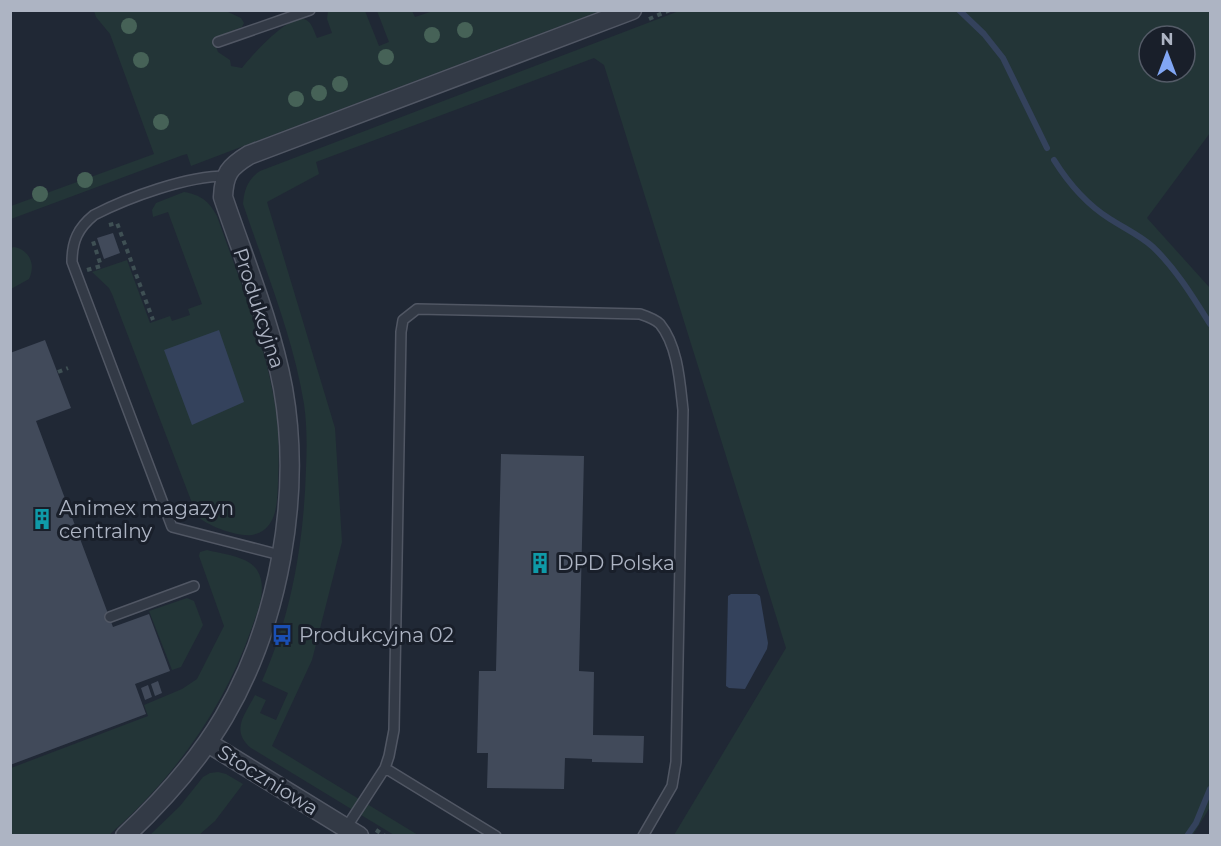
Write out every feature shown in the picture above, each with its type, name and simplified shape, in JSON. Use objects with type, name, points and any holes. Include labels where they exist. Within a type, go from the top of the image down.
[{"type":"street","points":[[226,176],[235,163],[249,155],[635,16]]},
{"type":"street","name":"Produkcyjna","points":[[125,836],[160,801],[208,743],[240,685],[268,612],[286,521],[290,474],[286,407],[278,363],[223,197],[223,184],[226,176]]},
{"type":"street","name":"Stoczniowa","points":[[208,743],[353,827]]},
{"type":"lane","points":[[218,42],[310,10]]},
{"type":"lane","points":[[226,176],[202,177],[181,182],[94,215],[76,235],[72,248],[72,262],[172,527],[280,555]]},
{"type":"lane","points":[[353,827],[385,768],[394,729],[403,320],[417,309],[640,314],[660,324],[671,345],[679,379],[682,410],[676,762],[672,786],[643,836]]},
{"type":"lane","points":[[110,617],[194,586]]},
{"type":"lane","points":[[385,768],[496,836]]},
{"type":"path","points":[[635,16],[670,10]]},
{"type":"path","points":[[105,227],[117,223],[153,320]]},
{"type":"path","points":[[75,274],[101,266],[93,244],[94,234]]},
{"type":"path","points":[[58,372],[68,368]]},
{"type":"path","points":[[353,827],[385,836]]},
{"type":"shaded area","points":[[436,10],[600,11],[191,166],[187,154],[183,155],[11,219],[11,206],[154,154],[110,34],[94,11],[226,11],[241,18],[244,23],[242,27],[213,38],[218,52],[230,60],[231,66],[242,68],[270,38],[297,19],[309,22],[317,38],[332,33],[327,19],[328,11],[365,11],[379,46],[389,42],[377,11],[412,11],[415,17]]},
{"type":"shaded area","points":[[679,11],[1210,11],[1210,133],[1147,218],[1210,288],[1210,807],[1193,835],[674,835],[786,648],[604,65],[594,58],[316,162],[319,174],[267,202],[335,428],[342,542],[312,660],[272,746],[418,835],[394,835],[251,748],[241,735],[240,729],[241,722],[255,695],[266,700],[260,713],[276,720],[288,693],[262,681],[289,603],[299,549],[307,452],[304,404],[293,353],[243,204],[247,185],[260,171]]},
{"type":"shaded area","points":[[184,192],[204,200],[217,216],[260,341],[273,392],[278,442],[276,506],[267,527],[252,535],[223,530],[197,516],[112,294],[109,288],[92,272],[127,260],[150,323],[170,316],[172,321],[190,315],[188,309],[202,304],[168,212],[153,217],[152,210],[156,203]]},
{"type":"shaded area","points":[[14,247],[28,255],[32,269],[29,279],[11,289],[11,248]]},
{"type":"shaded area","points":[[207,550],[234,556],[253,565],[260,577],[262,591],[257,613],[227,686],[194,741],[154,790],[109,835],[11,835],[11,768],[148,716],[144,705],[182,689],[197,679],[224,626],[199,556],[200,552]]},
{"type":"shaded area","points":[[187,598],[194,601],[203,625],[181,667],[172,670],[149,611]]},
{"type":"shaded area","points":[[218,772],[243,784],[215,821],[199,835],[150,835],[180,806],[203,777]]},
{"type":"water","points":[[219,330],[244,402],[192,425],[164,350]]},
{"type":"water","points":[[731,594],[760,596],[768,643],[745,689],[726,686],[728,596]]},
{"type":"building","points":[[113,233],[120,253],[104,259],[97,238]]},
{"type":"building","name":"Animex magazyn centralny","points":[[45,340],[71,408],[36,421],[113,627],[149,614],[170,671],[135,684],[146,714],[10,765],[10,353]]},
{"type":"building","name":"DPD Polska","points":[[501,454],[584,456],[579,671],[594,672],[593,735],[644,736],[643,763],[592,762],[592,759],[565,758],[564,789],[487,788],[488,753],[477,753],[479,671],[496,671]]},
{"type":"building","points":[[158,681],[162,693],[155,696],[151,684]]},
{"type":"building","points":[[148,685],[152,697],[145,700],[141,688]]},
{"type":"waterway","points":[[959,10],[984,34],[1003,58],[1047,148]]},
{"type":"waterway","points":[[1054,160],[1072,185],[1093,207],[1153,247],[1184,284],[1210,324]]},
{"type":"waterway","points":[[1187,836],[1196,823],[1210,789]]},
{"type":"place","name":"Animex magazyn centralny","points":[[42,519]]},
{"type":"place","name":"DPD Polska","points":[[540,563]]},
{"type":"place","name":"Produkcyjna 02","points":[[282,635]]}]
